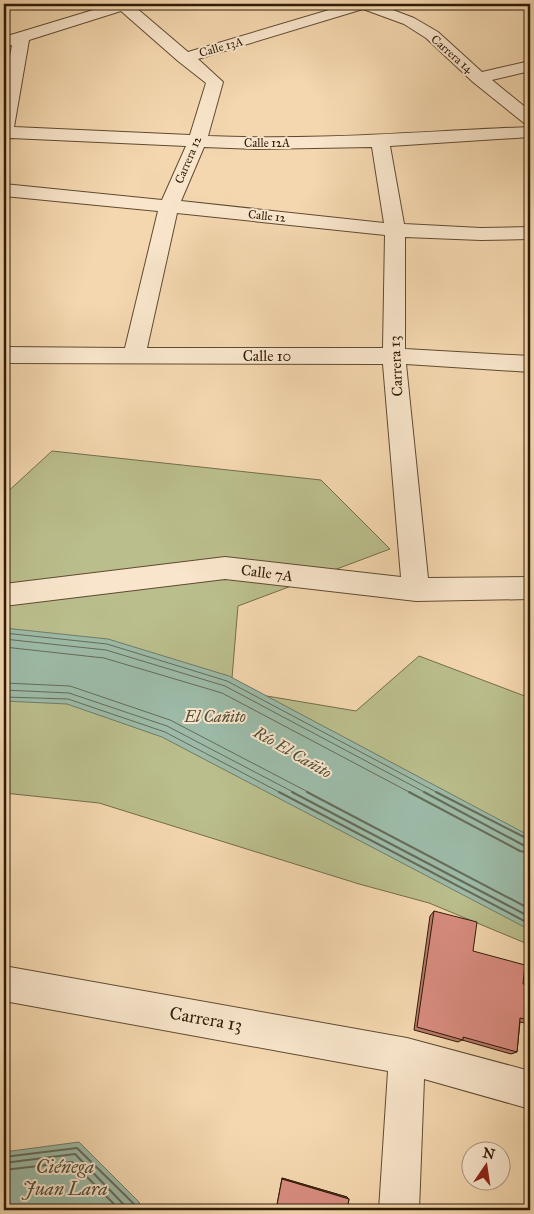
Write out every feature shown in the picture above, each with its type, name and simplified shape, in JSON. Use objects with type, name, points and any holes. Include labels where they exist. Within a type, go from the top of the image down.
[{"type":"street","name":"Calle 13A","points":[[184,58],[364,4]]},
{"type":"street","name":"Carrera 14","points":[[364,4],[409,21],[432,35],[479,78],[530,120]]},
{"type":"street","points":[[4,42],[126,5]]},
{"type":"street","name":"Carrera 12","points":[[126,5],[184,58],[222,76],[197,142],[169,206],[134,355]]},
{"type":"street","points":[[4,133],[21,37]]},
{"type":"street","name":"Calle 13A","points":[[240,56],[259,37]]},
{"type":"street","points":[[479,78],[530,66]]},
{"type":"street","name":"Calle 12A","points":[[4,133],[256,144],[380,141],[530,132]]},
{"type":"street","name":"Carrera 13","points":[[380,141],[395,230],[394,356],[416,590]]},
{"type":"street","name":"Calle 12","points":[[4,190],[395,230],[481,234],[530,233]]},
{"type":"street","name":"Calle 10","points":[[4,356],[394,356],[530,364]]},
{"type":"street","name":"Calle 7A","points":[[4,596],[225,568],[416,590],[530,588]]},
{"type":"street","name":"Carrera 13","points":[[4,983],[407,1056],[530,1090]]},
{"type":"street","points":[[399,1210],[407,1056]]},
{"type":"green space","points":[[52,451],[321,480],[390,549],[238,606],[231,690],[356,711],[419,656],[530,698],[530,945],[429,903],[359,884],[99,803],[4,793],[4,495]]},
{"type":"water","name":"El Cañito","points":[[4,628],[108,639],[229,676],[530,836],[530,930],[162,737],[67,704],[4,701]]},
{"type":"water","name":"Ciénega Juan Lara","points":[[79,1142],[139,1202],[141,1210],[4,1210],[4,1152]]},
{"type":"building","points":[[434,911],[477,922],[473,951],[525,965],[523,984],[530,985],[530,1020],[520,1018],[517,1052],[417,1027]]},
{"type":"building","points":[[282,1179],[349,1199],[347,1210],[276,1210]]},
{"type":"water label","name":"Río El Cañito","points":[[293,752]]}]
